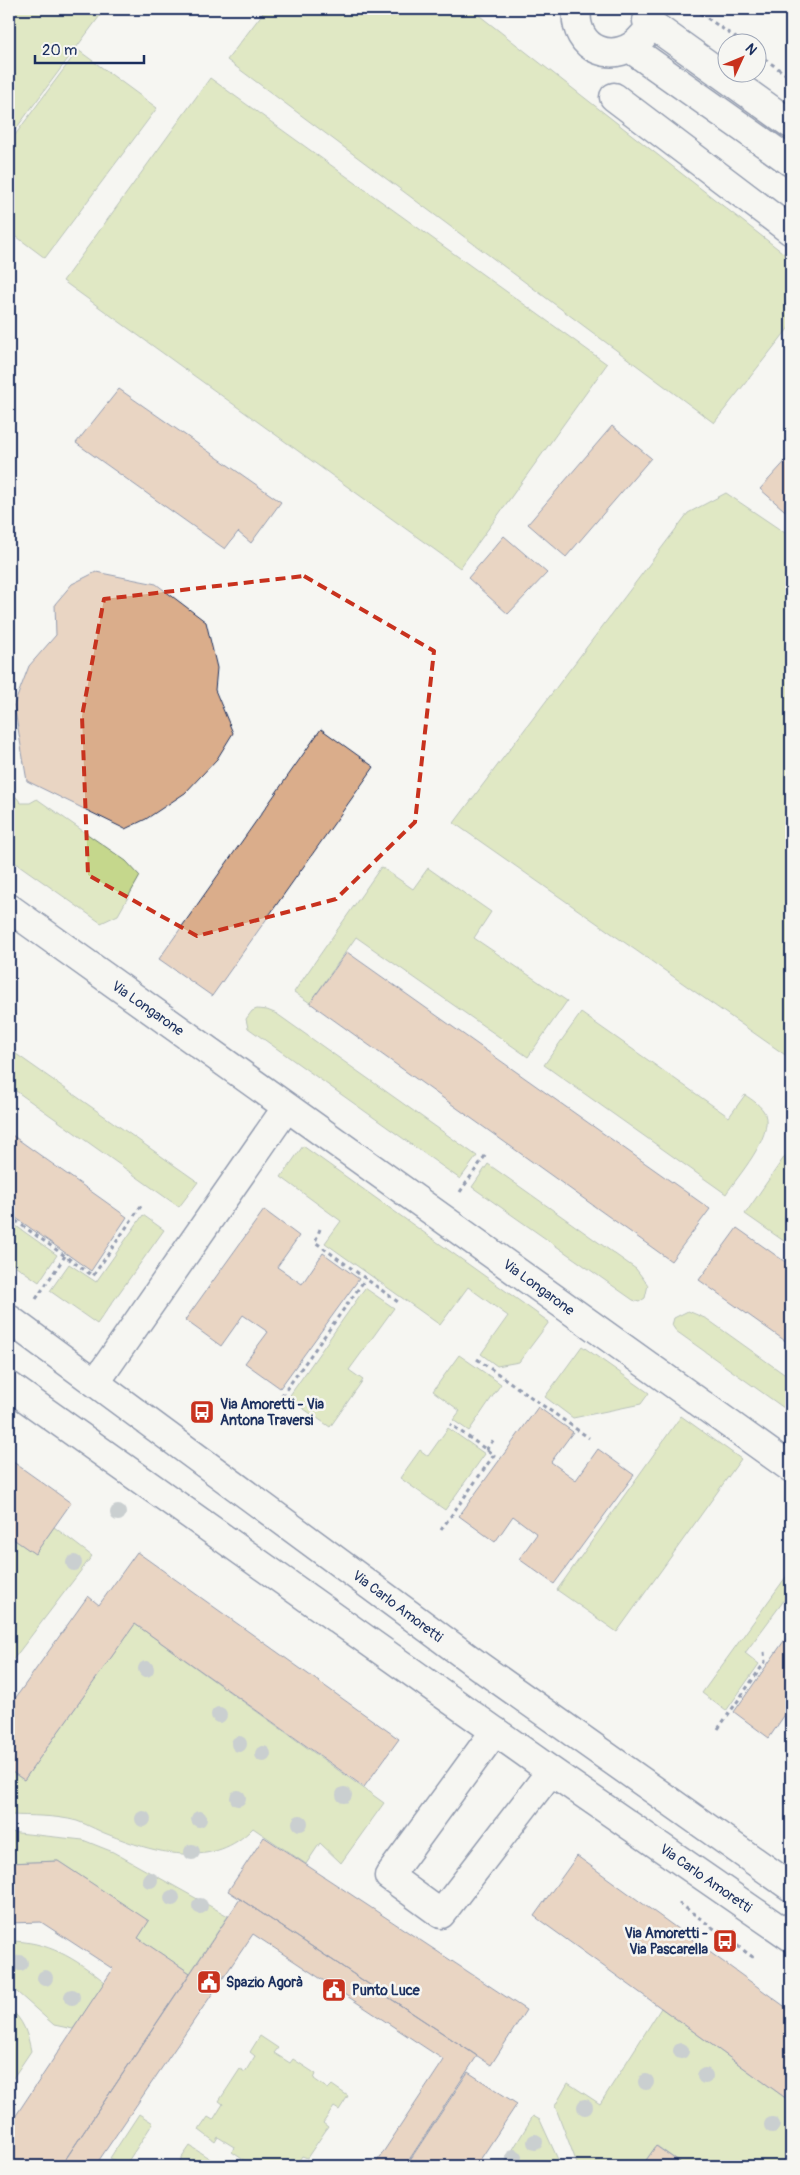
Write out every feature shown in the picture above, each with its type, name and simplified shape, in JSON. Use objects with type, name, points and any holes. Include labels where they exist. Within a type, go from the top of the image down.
[{"type":"street","points":[[577,9],[578,29],[584,39],[592,47],[614,53],[630,48],[642,36],[647,15],[791,124]]},
{"type":"street","points":[[630,48],[791,162]]},
{"type":"street","points":[[614,97],[791,231]]},
{"type":"street","name":"Via Longarone","points":[[9,908],[791,1468]]},
{"type":"street","points":[[96,1382],[287,1107]]},
{"type":"street","name":"Via Carlo Amoretti","points":[[9,1319],[479,1666],[791,1887]]},
{"type":"street","name":"Via Carlo Amoretti","points":[[9,1386],[551,1771],[791,1937]]},
{"type":"street","points":[[495,1731],[389,1876],[442,1914],[551,1771]]},
{"type":"path","points":[[694,9],[727,32]]},
{"type":"path","points":[[768,61],[791,78]]},
{"type":"path","points":[[442,1218],[487,1153]]},
{"type":"path","points":[[9,1216],[93,1276],[144,1203]]},
{"type":"path","points":[[320,1229],[315,1242],[398,1302]]},
{"type":"path","points":[[34,1302],[65,1256]]},
{"type":"path","points":[[272,1410],[366,1278]]},
{"type":"path","points":[[477,1359],[590,1438]]},
{"type":"path","points":[[441,1530],[494,1455],[450,1424]]},
{"type":"path","points":[[486,1450],[494,1439]]},
{"type":"path","points":[[718,1729],[765,1662],[764,1652]]},
{"type":"path","points":[[679,1903],[754,1958]]},
{"type":"highlighted area","points":[[304,576],[434,651],[415,822],[336,899],[197,936],[88,875],[82,716],[104,599]]},
{"type":"green space","points":[[9,9],[105,9],[9,138]]},
{"type":"green space","points":[[266,9],[471,9],[791,259],[791,325],[714,423],[227,60]]},
{"type":"green space","points":[[78,50],[157,108],[45,258],[9,231],[9,143]]},
{"type":"green space","points":[[210,78],[607,364],[460,568],[63,281]]},
{"type":"green space","points":[[726,493],[791,537],[791,1059],[454,823],[688,513]]},
{"type":"green space","points":[[12,792],[21,803],[30,803],[37,799],[126,861],[140,876],[118,915],[101,923],[9,858],[9,806]]},
{"type":"green space","points":[[381,867],[413,889],[428,868],[491,912],[474,938],[567,1001],[528,1057],[356,937],[310,1003],[294,992]]},
{"type":"green space","points":[[257,1009],[277,1014],[477,1156],[460,1179],[248,1028],[246,1019],[252,1011]]},
{"type":"green space","points":[[581,1013],[729,1117],[745,1095],[761,1108],[765,1114],[764,1134],[753,1156],[726,1194],[544,1065]]},
{"type":"green space","points":[[9,1049],[198,1182],[179,1207],[9,1086]]},
{"type":"green space","points":[[303,1146],[549,1322],[519,1362],[497,1366],[481,1354],[508,1316],[468,1287],[440,1325],[325,1243],[341,1221],[281,1177]]},
{"type":"green space","points":[[791,1151],[791,1246],[745,1214],[785,1156]]},
{"type":"green space","points":[[488,1164],[636,1269],[648,1285],[645,1298],[639,1302],[633,1300],[472,1187]]},
{"type":"green space","points":[[143,1215],[164,1230],[97,1324],[50,1291],[69,1264],[96,1282]]},
{"type":"green space","points":[[9,1221],[57,1255],[39,1282],[9,1261]]},
{"type":"green space","points":[[365,1288],[394,1308],[349,1370],[363,1380],[330,1427],[288,1398]]},
{"type":"green space","points":[[688,1311],[707,1319],[791,1379],[791,1413],[676,1331],[672,1325],[674,1318]]},
{"type":"green space","points":[[582,1346],[649,1393],[641,1404],[573,1418],[545,1397]]},
{"type":"green space","points":[[459,1355],[501,1384],[469,1431],[453,1420],[460,1411],[433,1391]]},
{"type":"green space","points":[[681,1416],[741,1459],[617,1632],[557,1590]]},
{"type":"green space","points":[[448,1428],[485,1454],[445,1510],[400,1478],[420,1450],[428,1456]]},
{"type":"green space","points":[[54,1527],[92,1556],[9,1665],[9,1536],[35,1554]]},
{"type":"green space","points":[[791,1570],[791,1591],[745,1653],[759,1664],[726,1711],[702,1693]]},
{"type":"green space","points":[[135,1624],[384,1803],[341,1863],[320,1843],[306,1864],[253,1828],[238,1841],[221,1849],[204,1853],[185,1854],[167,1852],[130,1843],[69,1819],[9,1815],[9,1770],[24,1780]]},
{"type":"green space","points":[[9,1832],[83,1840],[113,1852],[228,1916],[190,1973],[138,1938],[148,1921],[58,1861],[9,1863]]},
{"type":"green space","points":[[9,1941],[36,1944],[60,1953],[82,1965],[105,1982],[73,2029],[54,2025],[9,1985]]},
{"type":"green space","points":[[9,2008],[24,2027],[31,2051],[9,2084]]},
{"type":"green space","points":[[661,2008],[791,2102],[791,2166],[685,2166],[657,2146],[643,2166],[578,2166],[555,2106],[568,2083],[600,2104]]},
{"type":"green space","points":[[260,2036],[278,2048],[274,2053],[290,2063],[293,2059],[316,2074],[314,2079],[328,2089],[332,2085],[348,2096],[339,2110],[334,2107],[323,2123],[328,2127],[307,2158],[302,2156],[295,2166],[262,2166],[257,2163],[252,2166],[232,2152],[234,2147],[218,2137],[215,2142],[199,2130],[208,2117],[213,2120],[223,2104],[219,2101],[240,2069],[245,2072],[255,2056],[250,2052]]},
{"type":"green space","points":[[139,2114],[153,2123],[125,2166],[110,2158]]},
{"type":"green space","points":[[533,2116],[540,2120],[561,2166],[503,2166]]},
{"type":"green space","points":[[190,2146],[221,2166],[176,2166]]},
{"type":"building","points":[[119,389],[281,502],[251,543],[238,532],[225,549],[76,443]]},
{"type":"building","points":[[612,426],[651,458],[566,557],[528,524]]},
{"type":"building","points":[[791,455],[791,516],[760,489]]},
{"type":"building","points":[[504,536],[547,573],[508,614],[468,578]]},
{"type":"building","points":[[96,572],[156,584],[206,622],[217,668],[215,690],[233,733],[217,759],[185,793],[146,819],[125,829],[27,781],[14,705],[29,666],[56,635],[55,604],[72,584]]},
{"type":"building","points":[[321,729],[374,767],[212,996],[159,959]]},
{"type":"building","points":[[347,952],[710,1209],[671,1261],[310,1003]]},
{"type":"building","points":[[9,1133],[127,1217],[91,1271],[9,1213]]},
{"type":"building","points":[[264,1210],[299,1236],[277,1267],[302,1284],[323,1253],[359,1279],[280,1388],[245,1363],[268,1332],[243,1315],[221,1346],[185,1320]]},
{"type":"building","points":[[737,1228],[791,1266],[791,1345],[699,1280]]},
{"type":"building","points":[[538,1407],[573,1432],[551,1462],[576,1480],[598,1449],[634,1475],[554,1584],[519,1559],[537,1534],[513,1516],[495,1542],[459,1516]]},
{"type":"building","points":[[9,1459],[71,1503],[35,1554],[9,1536]]},
{"type":"building","points":[[137,1552],[399,1739],[364,1787],[135,1624],[24,1780],[9,1770],[9,1707],[88,1596],[99,1605]]},
{"type":"building","points":[[791,1631],[791,1716],[786,1713],[769,1738],[734,1712]]},
{"type":"building","points":[[264,1837],[526,2010],[491,2065],[228,1891]]},
{"type":"building","points":[[577,1856],[791,2011],[791,2102],[534,1916]]},
{"type":"building","points":[[58,1861],[149,1921],[138,1938],[190,1973],[61,2166],[9,2166],[9,2126],[113,1969],[41,1922],[9,1923],[9,1863]]},
{"type":"building","points":[[240,1899],[477,2056],[405,2166],[374,2166],[444,2060],[253,1934],[95,2166],[61,2166]]},
{"type":"building","points":[[468,2072],[517,2104],[476,2166],[406,2166]]},
{"type":"building","points":[[656,2146],[685,2166],[642,2166]]},
{"type":"place","name":"Via Amoretti - Via Antona Traversi","points":[[202,1412]]},
{"type":"place","name":"Via Amoretti - Via Pascarella","points":[[725,1941]]},
{"type":"place","name":"Spazio Agorà","points":[[209,1982]]},
{"type":"place","name":"Punto Luce","points":[[334,1990]]}]
